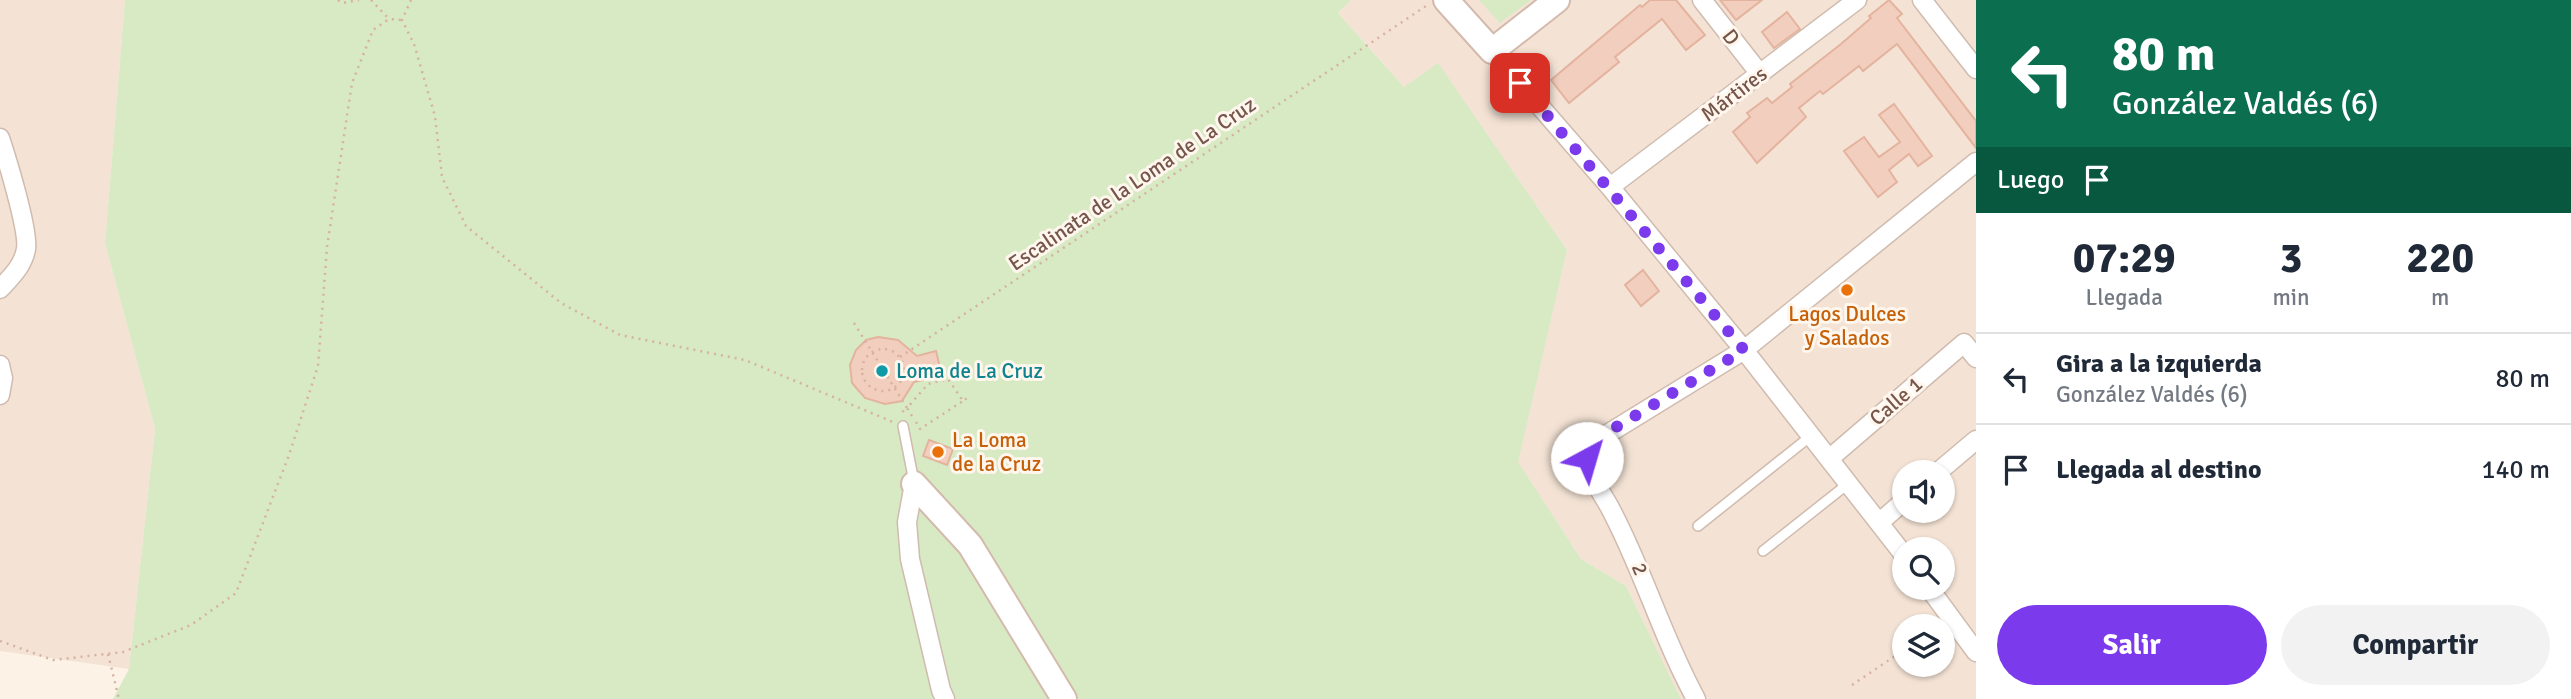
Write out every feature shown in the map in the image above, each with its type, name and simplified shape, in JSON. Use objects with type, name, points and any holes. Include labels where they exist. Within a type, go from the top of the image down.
[{"type":"street","points":[[1446,0],[1610,187],[1744,350],[1892,538]]},
{"type":"street","points":[[1492,51],[1558,0]]},
{"type":"street","name":"D","points":[[1702,0],[1760,74]]},
{"type":"street","name":"Mártires","points":[[1610,187],[1857,0]]},
{"type":"street","points":[[1922,0],[1976,69]]},
{"type":"street","points":[[0,138],[27,247],[18,270],[0,289]]},
{"type":"street","points":[[1744,350],[1976,162]]},
{"type":"street","name":"Calle 1","points":[[1829,458],[1964,343],[1976,358]]},
{"type":"street","name":"2","points":[[1696,699],[1680,671],[1630,546],[1589,467],[1587,452],[1593,441],[1744,350]]},
{"type":"street","points":[[0,365],[3,378],[0,395]]},
{"type":"street","points":[[1952,460],[1976,440]]},
{"type":"street","points":[[914,484],[907,522],[910,559],[945,699]]},
{"type":"street","points":[[914,484],[970,545],[1064,699]]},
{"type":"street","points":[[1880,522],[1892,512]]},
{"type":"street","points":[[1938,600],[1976,652]]},
{"type":"lane","points":[[903,426],[914,484]]},
{"type":"lane","points":[[1698,526],[1812,435]]},
{"type":"lane","points":[[1763,551],[1849,483]]},
{"type":"path","points":[[338,0],[342,3],[359,0]]},
{"type":"path","points":[[371,0],[389,19]]},
{"type":"path","points":[[402,20],[411,0]]},
{"type":"path","name":"Escalinata de la Loma de La Cruz","points":[[900,357],[1435,0]]},
{"type":"path","points":[[0,641],[53,660],[123,652],[191,625],[236,593],[289,455],[318,366],[327,247],[352,83],[373,30],[389,19],[402,20]]},
{"type":"path","points":[[402,20],[414,44],[435,117],[442,177],[466,226],[540,286],[561,303],[620,335],[745,360],[903,426]]},
{"type":"path","points":[[854,323],[920,429],[970,396]]},
{"type":"path","points":[[890,350],[900,357],[904,370],[900,383],[895,388],[880,391],[868,384],[863,364],[872,352],[890,350]]},
{"type":"path","points":[[907,408],[928,384],[948,379],[962,401]]},
{"type":"path","points":[[108,654],[119,699]]},
{"type":"path","points":[[1852,685],[1892,658]]},
{"type":"shaded area","points":[[0,0],[125,0],[105,243],[155,429],[129,669],[0,651]]},
{"type":"shaded area","points":[[1351,0],[1976,0],[1976,699],[1681,699],[1626,586],[1581,559],[1517,462],[1567,250],[1438,64],[1405,88],[1338,13]]},
{"type":"green space","points":[[125,0],[1351,0],[1338,13],[1404,87],[1438,63],[1567,250],[1518,462],[1581,559],[1626,586],[1681,699],[113,699],[129,669],[155,429],[105,243]]},
{"type":"green space","points":[[1479,0],[1531,0],[1500,23]]},
{"type":"building","points":[[1650,0],[1676,0],[1705,35],[1686,50],[1662,19],[1615,57],[1619,62],[1569,103],[1551,80],[1640,5],[1642,7]]},
{"type":"building","points":[[1720,0],[1762,0],[1736,20]]},
{"type":"building","points":[[1889,0],[1902,14],[1897,18],[1976,121],[1976,148],[1897,44],[1863,71],[1859,66],[1823,94],[1820,91],[1799,108],[1806,117],[1757,163],[1733,132],[1750,117],[1747,113],[1767,98],[1772,103],[1792,87],[1790,84],[1841,44]]},
{"type":"building","points":[[1787,12],[1800,29],[1774,48],[1762,32]]},
{"type":"building","points":[[1894,104],[1932,156],[1918,166],[1909,154],[1889,170],[1897,182],[1878,197],[1844,151],[1864,137],[1879,157],[1900,142],[1879,115]]},
{"type":"building","points":[[1643,270],[1659,291],[1641,306],[1625,285]]},
{"type":"building","points":[[878,337],[898,340],[917,356],[936,351],[942,376],[914,382],[902,401],[885,404],[865,398],[852,383],[850,365],[856,350],[866,340]]},
{"type":"building","name":"La Loma de la Cruz","points":[[929,440],[953,449],[947,465],[923,456]]},
{"type":"place","name":"Lagos Dulces y Salados","points":[[1847,290]]},
{"type":"place","name":"Loma de La Cruz","points":[[882,371]]},
{"type":"place","name":"La Loma de la Cruz","points":[[938,452]]},
{"type":"route","points":[[1520,83],[1610,187],[1744,350],[1593,441],[1588,446],[1587,458]]}]
